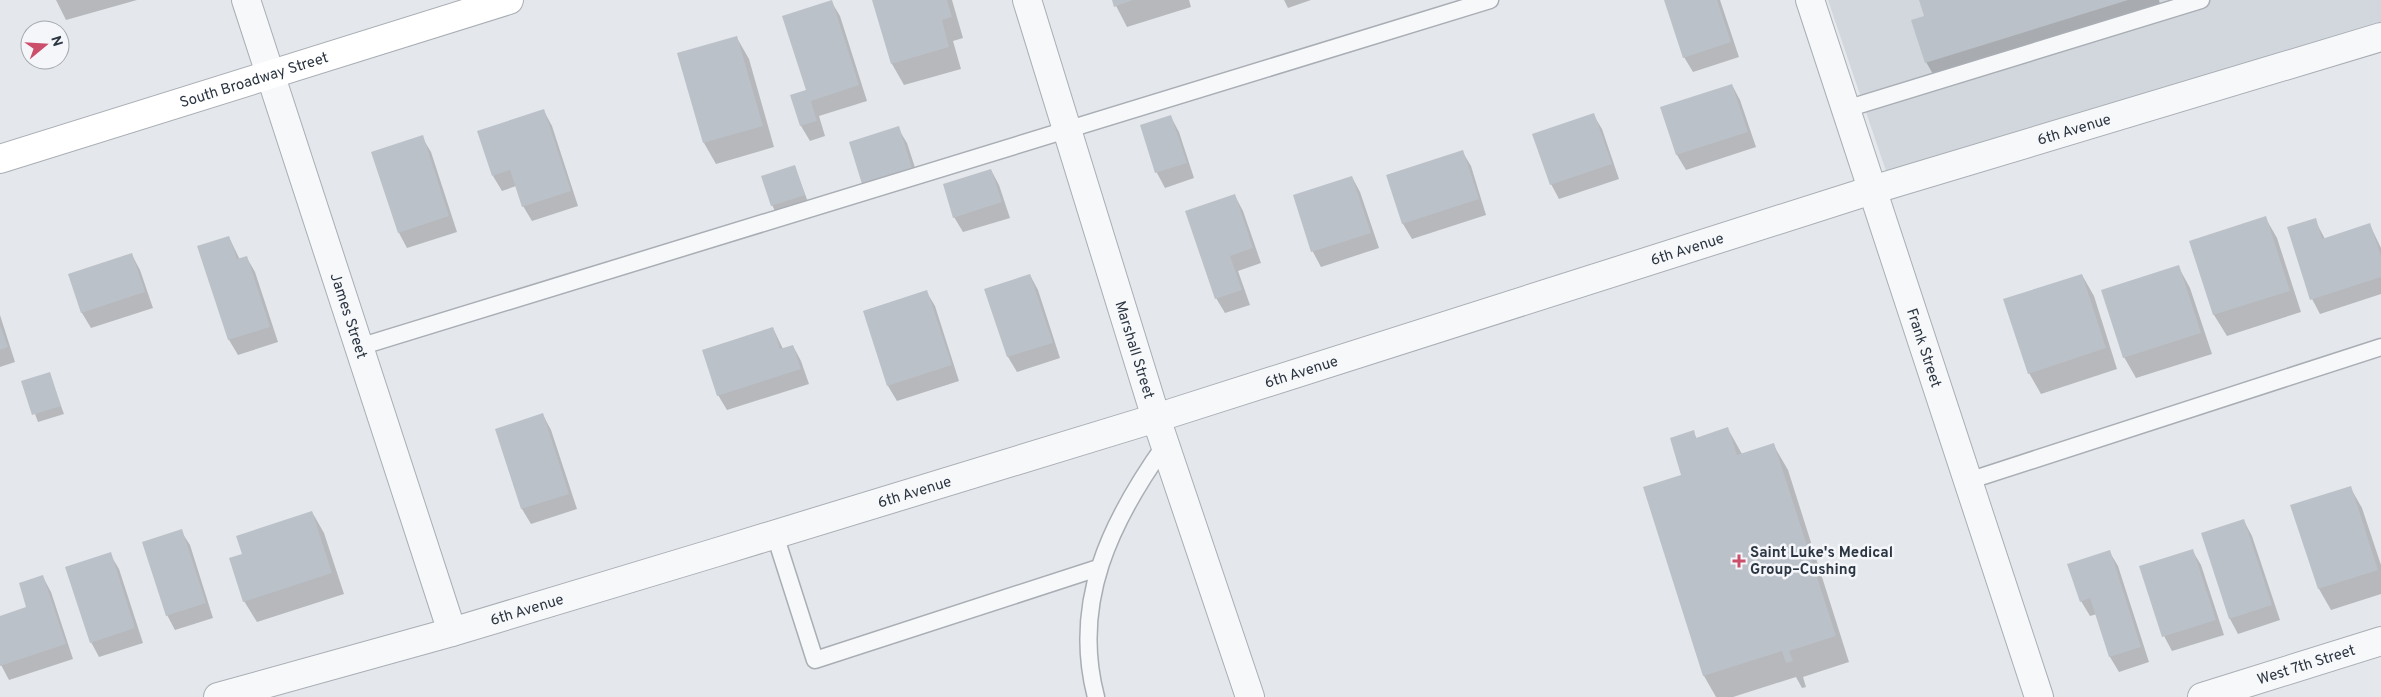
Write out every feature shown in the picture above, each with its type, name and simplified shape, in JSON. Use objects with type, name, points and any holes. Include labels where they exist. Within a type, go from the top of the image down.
[{"type":"street","name":"James Street","points":[[246,0],[452,632]]},
{"type":"street","name":"South Broadway Street","points":[[0,159],[509,0]]},
{"type":"street","name":"Marshall Street","points":[[1027,0],[1156,418],[1250,697]]},
{"type":"street","name":"Frank Street","points":[[1810,0],[2039,697]]},
{"type":"street","name":"6th Avenue","points":[[218,697],[452,632],[774,535],[1156,418],[1872,190],[2381,37]]},
{"type":"street","name":"West 7th Street","points":[[2202,697],[2381,641]]},
{"type":"lane","points":[[359,347],[1490,0]]},
{"type":"lane","points":[[1846,109],[2201,0]]},
{"type":"lane","points":[[1968,481],[2381,347]]},
{"type":"lane","points":[[1096,697],[1090,673],[1087,625],[1098,568],[1135,488],[1165,445]]},
{"type":"lane","points":[[774,535],[815,660],[1098,568]]},
{"type":"shaded area","points":[[1828,0],[2381,0],[2381,23],[1887,174]]},
{"type":"building","points":[[832,0],[859,85],[811,101],[817,121],[800,126],[790,95],[806,90],[782,16]]},
{"type":"building","points":[[872,0],[947,0],[952,17],[942,20],[949,47],[891,64]]},
{"type":"building","points":[[1112,0],[1133,0],[1114,7]]},
{"type":"building","points":[[1664,0],[1717,0],[1731,42],[1683,58]]},
{"type":"building","points":[[1919,0],[2128,0],[1925,63],[1911,20],[1924,16]]},
{"type":"building","points":[[737,36],[763,126],[703,143],[677,53]]},
{"type":"building","points":[[1732,84],[1748,132],[1676,155],[1660,107]]},
{"type":"building","points":[[544,109],[571,191],[522,207],[510,170],[492,176],[477,131]]},
{"type":"building","points":[[1594,113],[1612,164],[1550,185],[1532,134]]},
{"type":"building","points":[[1171,115],[1187,163],[1155,173],[1140,125]]},
{"type":"building","points":[[899,126],[912,168],[862,184],[849,142]]},
{"type":"building","points":[[423,135],[449,216],[398,233],[371,152]]},
{"type":"building","points":[[1463,150],[1479,199],[1402,224],[1386,175]]},
{"type":"building","points":[[795,165],[805,195],[771,206],[761,176]]},
{"type":"building","points":[[991,169],[1002,202],[953,218],[943,184]]},
{"type":"building","points":[[1352,176],[1371,233],[1311,252],[1293,195]]},
{"type":"building","points":[[1235,194],[1253,248],[1230,256],[1242,290],[1215,299],[1185,211]]},
{"type":"building","points":[[2266,216],[2290,291],[2213,315],[2189,241]]},
{"type":"building","points":[[2316,218],[2322,239],[2370,223],[2381,256],[2381,277],[2310,300],[2287,227]]},
{"type":"building","points":[[229,236],[237,259],[247,256],[270,327],[228,340],[197,246]]},
{"type":"building","points":[[132,253],[145,292],[81,313],[68,274]]},
{"type":"building","points":[[2179,265],[2201,333],[2123,358],[2101,290]]},
{"type":"building","points":[[1030,274],[1053,343],[1007,357],[984,289]]},
{"type":"building","points":[[2082,274],[2106,348],[2028,374],[2003,299]]},
{"type":"building","points":[[927,290],[952,365],[887,386],[863,311]]},
{"type":"building","points":[[0,325],[8,347],[0,350]]},
{"type":"building","points":[[773,327],[780,349],[793,345],[801,369],[717,396],[702,350]]},
{"type":"building","points":[[50,372],[61,406],[32,415],[21,381]]},
{"type":"building","points":[[543,413],[569,494],[521,509],[495,429]]},
{"type":"building","name":"Saint Luke's Medical Group–Cushing","points":[[1728,427],[1737,455],[1774,443],[1836,636],[1789,651],[1793,661],[1786,663],[1782,651],[1703,676],[1643,487],[1681,475],[1670,438],[1694,430],[1696,438]]},
{"type":"building","points":[[2351,486],[2378,570],[2318,589],[2290,505]]},
{"type":"building","points":[[312,511],[332,573],[243,602],[229,558],[242,554],[236,536]]},
{"type":"building","points":[[2244,519],[2272,605],[2229,619],[2201,533]]},
{"type":"building","points":[[182,529],[206,603],[166,616],[142,542]]},
{"type":"building","points":[[2193,549],[2216,620],[2162,637],[2139,566]]},
{"type":"building","points":[[2110,550],[2141,647],[2109,657],[2090,598],[2080,602],[2067,564]]},
{"type":"building","points":[[111,552],[135,628],[90,643],[65,567]]},
{"type":"building","points":[[43,575],[66,644],[0,666],[0,616],[26,607],[19,583]]},
{"type":"place","name":"Saint Luke's Medical Group–Cushing","points":[[1739,561]]}]
